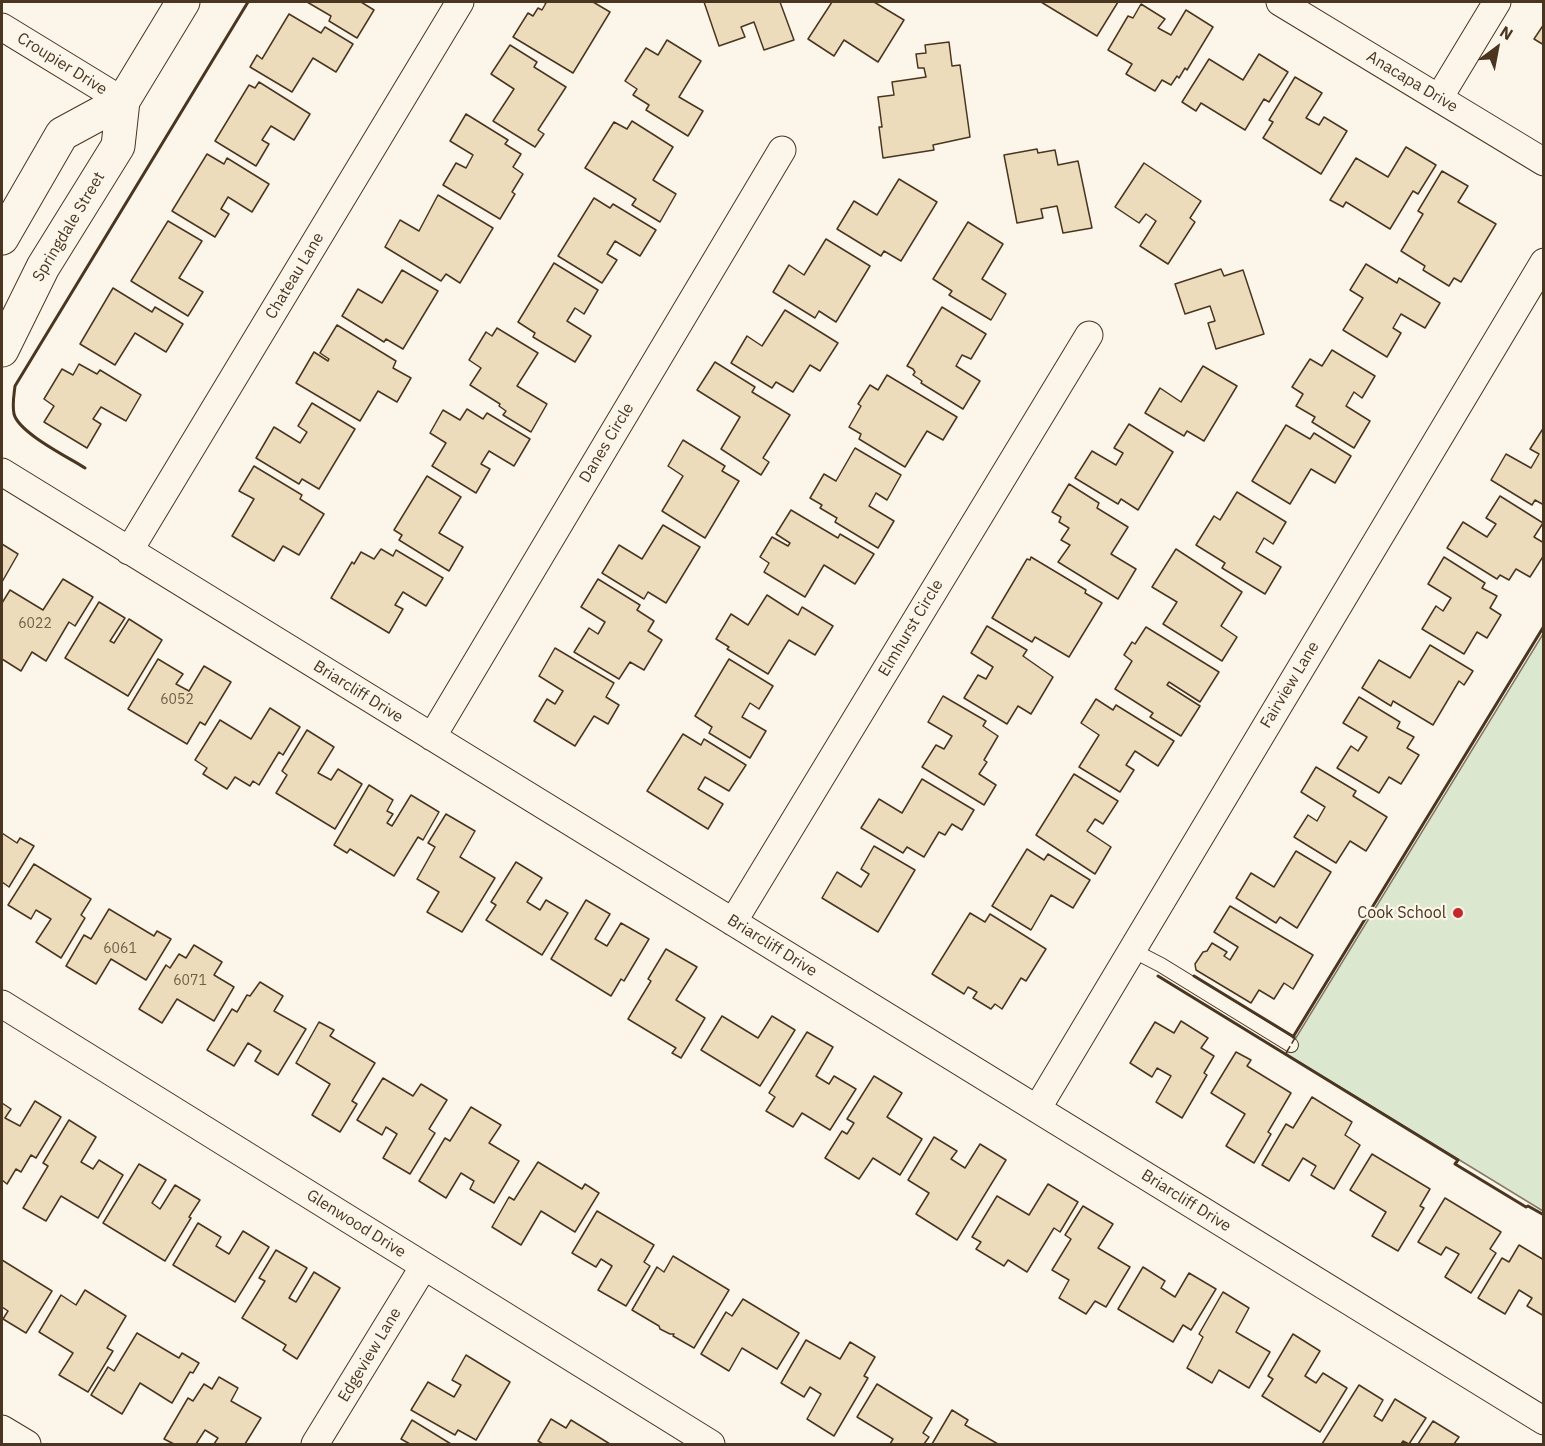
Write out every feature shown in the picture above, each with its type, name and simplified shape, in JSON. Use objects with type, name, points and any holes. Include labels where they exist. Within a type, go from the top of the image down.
[{"type":"main road","name":"Springdale Street","points":[[2,350],[43,267],[118,146],[123,102],[183,2]]},
{"type":"main road","points":[[2,238],[62,134],[123,102]]},
{"type":"street","name":"Chateau Lane","points":[[129,551],[460,2]]},
{"type":"street","name":"Anacapa Drive","points":[[1280,2],[1544,162]]},
{"type":"street","points":[[1439,98],[1497,2]]},
{"type":"street","name":"Croupier Drive","points":[[2,27],[123,102]]},
{"type":"street","name":"Danes Circle","points":[[432,737],[782,150]]},
{"type":"street","name":"Fairview Lane","points":[[1037,1109],[1544,262]]},
{"type":"street","name":"Elmhurst Circle","points":[[733,922],[1089,335]]},
{"type":"street","name":"Briarcliff Drive","points":[[2,472],[1544,1420]]},
{"type":"street","name":"Glenwood Drive","points":[[2,1004],[711,1444]]},
{"type":"street","name":"Edgeview Lane","points":[[315,1444],[424,1266]]},
{"type":"street","points":[[2,1429],[27,1444]]},
{"type":"lane","points":[[1132,950],[1161,965],[1291,1045]]},
{"type":"green space","name":"Cook School","points":[[1543,634],[1543,1211],[1286,1054]]},
{"type":"building","points":[[307,2],[361,2],[374,10],[357,38],[329,21],[331,16]]},
{"type":"building","points":[[543,2],[593,2],[610,12],[573,73],[513,37],[528,13],[533,16],[538,8],[542,10],[546,3]]},
{"type":"building","points":[[704,2],[780,2],[794,40],[764,50],[754,22],[741,27],[745,37],[719,46]]},
{"type":"building","points":[[832,2],[874,2],[904,20],[878,62],[844,40],[834,56],[808,39]]},
{"type":"building","points":[[1041,2],[1118,2],[1097,36]]},
{"type":"building","points":[[1141,4],[1165,19],[1158,28],[1171,35],[1186,10],[1213,27],[1187,70],[1185,68],[1171,85],[1162,80],[1155,91],[1126,74],[1132,64],[1108,50],[1128,16],[1133,18]]},
{"type":"building","points":[[289,14],[321,33],[325,27],[353,44],[336,72],[313,58],[292,92],[250,67],[257,55],[262,59]]},
{"type":"building","points":[[1544,24],[1544,45],[1534,39]]},
{"type":"building","points":[[667,40],[701,61],[679,97],[703,111],[688,136],[646,110],[649,105],[633,95],[637,89],[625,81],[646,48],[658,55]]},
{"type":"building","points":[[949,42],[952,66],[960,65],[970,137],[933,145],[934,150],[883,158],[878,97],[894,95],[892,82],[926,77],[924,68],[918,68],[916,54],[926,53],[925,45]]},
{"type":"building","points":[[510,45],[537,62],[534,67],[566,87],[538,130],[544,134],[535,147],[493,121],[514,89],[491,74]]},
{"type":"building","points":[[1259,54],[1288,72],[1269,102],[1264,99],[1245,130],[1201,103],[1196,111],[1182,102],[1209,59],[1243,80]]},
{"type":"building","points":[[1295,77],[1322,93],[1306,118],[1319,125],[1324,117],[1347,131],[1321,174],[1263,138],[1273,122],[1269,120]]},
{"type":"building","points":[[259,82],[310,114],[294,140],[271,126],[262,140],[269,144],[256,166],[215,141],[249,85],[255,88]]},
{"type":"building","points":[[466,114],[508,140],[505,144],[521,154],[513,167],[523,174],[512,192],[515,194],[500,219],[443,185],[456,163],[466,168],[473,155],[450,141]]},
{"type":"building","points":[[632,121],[673,147],[653,180],[676,194],[660,222],[632,205],[636,199],[585,168],[614,122],[627,129]]},
{"type":"building","points":[[1406,147],[1436,165],[1418,194],[1413,191],[1390,229],[1346,202],[1343,207],[1330,200],[1356,158],[1388,177]]},
{"type":"building","points":[[1037,149],[1038,153],[1055,150],[1058,165],[1078,161],[1092,228],[1063,233],[1057,206],[1041,209],[1043,218],[1017,223],[1004,155]]},
{"type":"building","points":[[207,154],[224,164],[227,158],[269,184],[252,212],[228,197],[221,209],[229,214],[215,237],[172,211]]},
{"type":"building","points":[[1144,163],[1201,201],[1190,218],[1195,222],[1168,264],[1140,246],[1156,221],[1146,214],[1139,223],[1115,207]]},
{"type":"building","points":[[1442,171],[1468,186],[1458,202],[1496,224],[1461,282],[1454,278],[1449,286],[1423,270],[1425,266],[1401,251],[1423,214],[1418,211]]},
{"type":"building","points":[[899,179],[937,202],[901,261],[884,251],[881,256],[837,229],[854,201],[877,215]]},
{"type":"building","points":[[438,195],[493,228],[460,283],[446,274],[441,281],[385,247],[400,220],[419,231]]},
{"type":"building","points":[[594,198],[610,208],[613,204],[656,230],[640,256],[615,241],[607,254],[617,260],[602,283],[558,256]]},
{"type":"building","points":[[168,221],[202,241],[179,278],[203,292],[188,316],[131,281]]},
{"type":"building","points":[[968,222],[1003,244],[982,279],[1006,294],[991,320],[949,295],[952,291],[933,279]]},
{"type":"building","points":[[826,239],[870,266],[836,322],[819,311],[815,318],[773,292],[789,265],[804,275]]},
{"type":"building","points":[[554,263],[598,290],[584,314],[575,308],[567,321],[591,336],[575,362],[533,337],[535,333],[518,322]]},
{"type":"building","points":[[1366,264],[1397,283],[1399,278],[1440,303],[1425,328],[1401,314],[1393,328],[1401,333],[1387,357],[1343,330],[1363,298],[1350,290]]},
{"type":"building","points":[[1221,269],[1224,276],[1243,270],[1264,334],[1216,349],[1208,323],[1215,321],[1210,306],[1185,314],[1175,284]]},
{"type":"building","points":[[402,270],[438,291],[403,349],[386,339],[384,342],[342,316],[358,289],[382,303]]},
{"type":"building","points":[[113,288],[152,312],[155,307],[183,324],[166,352],[135,333],[115,365],[80,344]]},
{"type":"building","points":[[942,307],[986,334],[971,359],[962,355],[956,366],[980,381],[963,409],[921,383],[922,381],[913,375],[915,372],[913,369],[907,366]]},
{"type":"building","points":[[785,310],[838,343],[820,371],[810,365],[793,392],[776,382],[772,388],[731,363],[747,336],[762,346]]},
{"type":"building","points":[[337,325],[396,361],[393,368],[411,378],[397,402],[378,391],[360,421],[296,383],[314,352],[328,361],[329,359],[320,353]]},
{"type":"building","points":[[497,328],[538,353],[517,386],[547,404],[531,432],[503,415],[506,411],[499,406],[500,404],[470,385],[481,368],[469,360],[486,332],[492,336]]},
{"type":"building","points":[[1332,350],[1375,376],[1362,398],[1354,392],[1346,406],[1370,421],[1354,448],[1312,422],[1315,417],[1296,406],[1303,394],[1292,387],[1310,359],[1322,366]]},
{"type":"building","points":[[715,362],[755,387],[752,392],[790,415],[763,458],[769,462],[761,475],[721,449],[740,417],[697,390]]},
{"type":"building","points":[[79,364],[97,374],[100,370],[141,395],[126,421],[101,407],[93,419],[101,424],[87,448],[44,422],[54,406],[44,399],[62,369],[73,375]]},
{"type":"building","points":[[1203,366],[1237,386],[1204,441],[1187,431],[1184,436],[1145,413],[1160,388],[1181,402]]},
{"type":"building","points":[[887,375],[957,417],[943,440],[927,431],[905,467],[859,439],[861,434],[849,427],[861,406],[858,404],[870,385],[878,390]]},
{"type":"building","points":[[312,403],[355,429],[319,489],[302,479],[299,484],[256,458],[274,427],[300,443],[307,432],[298,426]]},
{"type":"building","points":[[467,409],[483,419],[487,413],[530,439],[514,466],[489,451],[481,464],[490,469],[476,493],[432,466],[446,443],[430,433],[443,410],[460,420]]},
{"type":"building","points":[[1129,424],[1173,452],[1138,510],[1121,499],[1118,504],[1075,478],[1092,451],[1116,465],[1123,453],[1114,448]]},
{"type":"building","points":[[1286,425],[1310,439],[1314,433],[1351,456],[1335,483],[1311,469],[1290,504],[1252,481]]},
{"type":"building","points":[[1544,427],[1544,505],[1535,500],[1532,505],[1491,480],[1506,454],[1531,468],[1539,454],[1530,449]]},
{"type":"building","points":[[683,440],[725,466],[722,471],[739,481],[705,538],[662,511],[683,476],[668,466]]},
{"type":"building","points":[[855,448],[901,475],[887,500],[876,493],[869,506],[894,521],[878,548],[835,522],[837,518],[820,508],[822,505],[810,498],[824,474],[836,481]]},
{"type":"building","points":[[254,466],[302,495],[300,499],[324,514],[299,555],[283,546],[274,561],[232,536],[254,499],[239,491]]},
{"type":"building","points":[[427,476],[461,497],[439,533],[463,547],[449,571],[399,540],[402,535],[394,530]]},
{"type":"building","points":[[1069,484],[1099,503],[1097,508],[1128,527],[1111,554],[1136,569],[1118,599],[1058,562],[1070,545],[1061,540],[1069,528],[1059,522],[1061,517],[1052,512]]},
{"type":"building","points":[[1237,492],[1286,522],[1273,544],[1264,538],[1256,552],[1281,567],[1265,594],[1222,568],[1225,563],[1196,545],[1214,516],[1220,520]]},
{"type":"building","points":[[1500,496],[1543,523],[1534,537],[1544,543],[1544,555],[1530,577],[1516,569],[1509,580],[1500,575],[1497,579],[1447,548],[1463,522],[1487,537],[1496,524],[1486,518]]},
{"type":"building","points":[[791,510],[838,538],[840,534],[874,554],[855,584],[824,565],[805,597],[764,572],[769,563],[760,557],[772,537],[788,546],[790,543],[776,534]]},
{"type":"building","points":[[663,525],[700,547],[666,603],[648,592],[644,599],[602,573],[619,545],[642,559]]},
{"type":"building","points":[[2,544],[18,554],[2,582]]},
{"type":"building","points":[[381,549],[393,556],[396,550],[443,578],[426,606],[403,592],[395,605],[403,609],[389,633],[331,598],[352,562],[354,564],[361,552],[374,559]]},
{"type":"building","points":[[1176,549],[1242,592],[1221,626],[1237,637],[1222,661],[1163,624],[1177,602],[1152,587]]},
{"type":"building","points":[[1031,557],[1086,590],[1085,593],[1102,603],[1069,657],[1035,637],[1032,642],[992,618],[1027,559],[1030,560]]},
{"type":"building","points":[[1444,557],[1485,583],[1482,588],[1497,596],[1490,608],[1501,615],[1487,638],[1477,632],[1464,654],[1422,629],[1436,606],[1443,611],[1451,598],[1428,584]]},
{"type":"building","points":[[63,579],[93,597],[75,626],[69,622],[46,661],[32,652],[21,671],[2,659],[2,603],[10,590],[43,610]]},
{"type":"building","points":[[598,579],[640,605],[637,610],[654,621],[648,631],[662,640],[644,670],[630,662],[619,679],[574,652],[589,628],[598,634],[605,622],[581,607]]},
{"type":"building","points":[[767,595],[798,615],[802,607],[833,626],[815,655],[789,640],[768,674],[727,649],[729,647],[716,639],[731,614],[748,625]]},
{"type":"building","points":[[99,602],[125,618],[110,641],[114,643],[129,619],[162,640],[128,696],[65,658]]},
{"type":"building","points":[[987,626],[1027,650],[1023,656],[1053,677],[1031,714],[1018,706],[1007,724],[964,698],[978,675],[986,679],[993,667],[971,653]]},
{"type":"building","points":[[1146,627],[1219,672],[1200,702],[1169,682],[1167,685],[1200,706],[1181,736],[1150,717],[1153,713],[1115,689],[1132,661],[1124,655],[1132,642],[1135,644]]},
{"type":"building","points":[[1430,645],[1473,671],[1464,685],[1459,681],[1433,725],[1393,701],[1391,706],[1362,688],[1379,660],[1410,678]]},
{"type":"building","points":[[555,648],[614,683],[606,697],[619,705],[608,724],[594,716],[575,746],[534,721],[547,699],[555,704],[563,691],[539,676]]},
{"type":"building","points":[[158,659],[183,674],[176,684],[189,691],[204,666],[231,682],[205,725],[200,722],[187,744],[128,709]]},
{"type":"building","points":[[729,659],[773,686],[759,709],[750,703],[742,717],[766,731],[750,758],[709,733],[712,727],[695,716]]},
{"type":"building","points":[[943,696],[986,721],[983,726],[998,736],[979,774],[996,785],[984,805],[922,767],[936,745],[944,749],[952,736],[928,722]]},
{"type":"building","points":[[1359,697],[1400,722],[1397,728],[1414,737],[1407,748],[1419,755],[1401,784],[1389,777],[1379,793],[1337,768],[1351,746],[1358,751],[1367,737],[1343,723]]},
{"type":"building","points":[[1096,699],[1113,710],[1116,705],[1174,741],[1158,766],[1135,751],[1126,765],[1134,770],[1120,792],[1079,767],[1099,735],[1081,723]]},
{"type":"building","points":[[270,708],[300,727],[283,755],[279,752],[259,785],[253,781],[250,786],[235,777],[227,789],[203,774],[207,768],[195,760],[220,720],[251,739]]},
{"type":"building","points":[[307,730],[334,747],[318,773],[331,780],[338,769],[362,784],[335,829],[276,793],[287,775],[282,771]]},
{"type":"building","points":[[683,734],[701,745],[704,739],[746,765],[729,791],[705,777],[698,789],[723,804],[708,829],[647,791]]},
{"type":"building","points":[[1316,767],[1356,791],[1353,796],[1387,817],[1366,851],[1350,841],[1336,863],[1294,837],[1308,815],[1317,821],[1325,807],[1301,792]]},
{"type":"building","points":[[1074,774],[1118,801],[1103,824],[1095,819],[1087,831],[1111,847],[1095,874],[1036,835]]},
{"type":"building","points":[[922,779],[974,810],[962,830],[952,824],[945,835],[939,832],[924,857],[907,847],[903,853],[861,828],[879,799],[902,813]]},
{"type":"building","points":[[369,785],[393,800],[387,811],[393,814],[387,823],[392,826],[411,795],[439,812],[423,840],[418,837],[394,876],[350,849],[347,853],[334,845]]},
{"type":"building","points":[[446,814],[475,831],[460,857],[495,878],[462,932],[427,912],[439,892],[417,879],[435,847],[428,843]]},
{"type":"building","points":[[2,833],[17,843],[20,838],[34,846],[9,887],[2,882]]},
{"type":"building","points":[[874,846],[915,870],[878,932],[822,898],[837,872],[861,887],[869,874],[861,869]]},
{"type":"building","points":[[1027,849],[1044,860],[1048,854],[1090,880],[1073,908],[1051,895],[1031,930],[992,906]]},
{"type":"building","points":[[1296,851],[1331,872],[1297,928],[1280,917],[1276,923],[1236,898],[1251,873],[1274,887]]},
{"type":"building","points":[[516,862],[542,878],[527,902],[540,910],[546,900],[568,913],[542,955],[486,920],[496,905],[491,902]]},
{"type":"building","points":[[34,864],[91,899],[81,915],[85,918],[61,958],[36,942],[51,919],[36,910],[31,919],[8,905]]},
{"type":"building","points":[[586,900],[610,914],[595,939],[607,946],[621,923],[649,939],[624,981],[621,979],[611,996],[551,959]]},
{"type":"building","points":[[1230,906],[1313,955],[1293,989],[1284,983],[1274,999],[1259,990],[1251,1003],[1196,970],[1195,964],[1212,943],[1227,952],[1224,956],[1230,960],[1238,947],[1214,932]]},
{"type":"building","points":[[109,909],[154,936],[157,931],[171,939],[146,980],[111,959],[96,984],[66,966],[84,935],[91,939]]},
{"type":"building","points":[[970,913],[985,922],[990,914],[1046,949],[1026,981],[1021,978],[1002,1009],[995,1004],[991,1009],[973,998],[977,992],[968,987],[964,994],[932,974]]},
{"type":"building","points":[[194,945],[222,962],[214,975],[234,987],[214,1021],[177,999],[162,1023],[139,1009],[166,965],[170,968],[179,954],[186,958]]},
{"type":"building","points":[[666,949],[697,967],[676,1000],[705,1018],[681,1058],[672,1053],[676,1048],[628,1019],[651,981],[648,979]]},
{"type":"building","points":[[260,982],[283,996],[274,1011],[306,1029],[278,1075],[255,1061],[261,1051],[248,1043],[234,1066],[207,1050],[232,1009],[237,1012],[247,995],[250,996]]},
{"type":"building","points":[[722,1016],[758,1038],[772,1016],[795,1030],[760,1086],[701,1050]]},
{"type":"building","points":[[1181,1021],[1208,1038],[1201,1048],[1214,1056],[1204,1073],[1207,1075],[1182,1118],[1156,1102],[1171,1076],[1157,1068],[1152,1077],[1130,1063],[1155,1022],[1174,1033]]},
{"type":"building","points":[[319,1022],[334,1030],[330,1036],[375,1063],[352,1101],[357,1104],[340,1132],[312,1115],[330,1084],[296,1063]]},
{"type":"building","points":[[807,1032],[833,1047],[816,1076],[829,1084],[834,1076],[856,1089],[830,1130],[802,1113],[793,1127],[766,1111],[775,1097],[769,1093]]},
{"type":"building","points":[[1236,1052],[1251,1060],[1247,1066],[1291,1093],[1268,1132],[1271,1134],[1254,1163],[1226,1146],[1245,1114],[1211,1093]]},
{"type":"building","points":[[874,1076],[902,1093],[887,1117],[922,1139],[900,1175],[873,1158],[859,1179],[825,1158],[842,1131],[847,1134],[854,1123],[847,1119]]},
{"type":"building","points":[[383,1078],[413,1096],[421,1084],[447,1100],[429,1129],[435,1133],[410,1174],[383,1158],[397,1134],[386,1127],[382,1135],[357,1120]]},
{"type":"building","points":[[1312,1097],[1352,1122],[1345,1135],[1360,1145],[1334,1189],[1311,1175],[1316,1166],[1303,1158],[1289,1181],[1262,1165],[1286,1124],[1293,1128]]},
{"type":"building","points":[[35,1101],[61,1117],[36,1158],[31,1155],[21,1172],[16,1169],[7,1184],[2,1180],[2,1103],[11,1109],[5,1118],[20,1126]]},
{"type":"building","points":[[471,1107],[501,1125],[489,1143],[519,1161],[494,1203],[470,1189],[474,1181],[461,1173],[446,1198],[419,1181],[445,1138],[450,1141]]},
{"type":"building","points":[[69,1120],[96,1137],[81,1162],[93,1169],[99,1160],[123,1175],[98,1218],[61,1196],[46,1221],[23,1208],[48,1166],[43,1163]]},
{"type":"building","points":[[934,1137],[957,1151],[951,1159],[965,1168],[980,1144],[1006,1160],[957,1240],[916,1214],[929,1193],[908,1180]]},
{"type":"building","points":[[1372,1154],[1430,1189],[1420,1206],[1424,1208],[1398,1251],[1372,1236],[1386,1212],[1350,1190]]},
{"type":"building","points":[[538,1162],[582,1189],[585,1184],[599,1193],[575,1232],[541,1211],[521,1245],[492,1227],[509,1197],[514,1200]]},
{"type":"building","points":[[139,1164],[166,1180],[152,1203],[160,1209],[175,1185],[200,1200],[165,1261],[103,1223]]},
{"type":"building","points":[[1048,1184],[1078,1202],[1060,1232],[1054,1228],[1027,1272],[1008,1260],[1004,1266],[976,1249],[981,1242],[972,1237],[997,1196],[1029,1215]]},
{"type":"building","points":[[1445,1198],[1501,1232],[1490,1249],[1496,1253],[1471,1293],[1445,1277],[1459,1254],[1446,1247],[1441,1255],[1418,1242]]},
{"type":"building","points":[[1083,1206],[1113,1224],[1098,1248],[1130,1267],[1106,1307],[1095,1301],[1086,1314],[1059,1298],[1069,1280],[1052,1270],[1071,1239],[1065,1235]]},
{"type":"building","points":[[597,1211],[654,1245],[644,1262],[650,1266],[626,1306],[598,1290],[612,1266],[601,1259],[596,1267],[572,1253]]},
{"type":"building","points":[[198,1223],[221,1237],[216,1246],[229,1254],[243,1231],[269,1247],[235,1302],[173,1265]]},
{"type":"building","points":[[1519,1245],[1544,1260],[1544,1316],[1527,1306],[1532,1298],[1519,1290],[1505,1314],[1478,1298],[1502,1258],[1509,1262]]},
{"type":"building","points":[[276,1250],[307,1268],[289,1298],[296,1302],[314,1272],[340,1288],[297,1359],[283,1350],[286,1345],[242,1318],[265,1281],[259,1278]]},
{"type":"building","points":[[673,1256],[729,1290],[694,1348],[632,1310],[657,1267],[664,1272]]},
{"type":"building","points":[[2,1260],[52,1291],[26,1333],[3,1319],[8,1311],[2,1307]]},
{"type":"building","points":[[1143,1267],[1165,1281],[1161,1288],[1175,1297],[1189,1273],[1216,1289],[1191,1330],[1183,1325],[1173,1342],[1118,1309]]},
{"type":"building","points":[[85,1290],[126,1316],[107,1348],[113,1351],[88,1392],[59,1375],[73,1353],[39,1332],[61,1295],[76,1305]]},
{"type":"building","points":[[1223,1292],[1249,1308],[1236,1332],[1270,1352],[1249,1388],[1219,1370],[1212,1383],[1187,1368],[1203,1337],[1199,1334]]},
{"type":"building","points":[[743,1299],[799,1333],[777,1369],[742,1348],[729,1371],[701,1354],[726,1312],[732,1316]]},
{"type":"building","points":[[137,1333],[179,1358],[182,1353],[199,1363],[193,1373],[190,1372],[172,1403],[140,1383],[122,1414],[91,1395],[108,1367],[114,1371]]},
{"type":"building","points":[[1293,1334],[1320,1351],[1305,1376],[1316,1383],[1323,1373],[1347,1388],[1320,1432],[1262,1396],[1273,1379],[1268,1376]]},
{"type":"building","points":[[806,1340],[840,1359],[850,1342],[875,1357],[864,1376],[868,1378],[834,1436],[807,1419],[821,1394],[810,1387],[804,1397],[781,1383]]},
{"type":"building","points":[[466,1355],[510,1382],[476,1440],[458,1430],[455,1435],[411,1410],[428,1382],[454,1397],[461,1385],[452,1380]]},
{"type":"building","points":[[219,1377],[238,1388],[231,1401],[261,1418],[245,1444],[214,1444],[218,1438],[205,1430],[196,1444],[174,1444],[164,1439],[188,1398],[193,1401],[204,1384],[212,1389]]},
{"type":"building","points":[[877,1384],[932,1418],[923,1433],[929,1437],[924,1444],[890,1444],[893,1439],[857,1417]]},
{"type":"building","points":[[1359,1385],[1383,1400],[1374,1416],[1382,1421],[1395,1399],[1426,1418],[1409,1444],[1403,1441],[1401,1444],[1322,1444]]},
{"type":"building","points":[[952,1410],[968,1420],[965,1425],[998,1444],[932,1444]]},
{"type":"building","points":[[551,1419],[566,1428],[571,1420],[610,1444],[543,1444],[538,1441]]},
{"type":"building","points":[[412,1420],[451,1444],[410,1444],[401,1439]]},
{"type":"building","points":[[1433,1421],[1459,1437],[1454,1444],[1418,1444]]},
{"type":"fence","points":[[1286,1053],[1295,1038]]},
{"type":"wall","points":[[85,468],[34,437],[18,421],[13,410],[15,386],[248,2]]},
{"type":"wall","points":[[1293,1037],[1544,626]]},
{"type":"wall","points":[[1158,976],[1458,1160],[1455,1164],[1526,1207],[1544,1215]]},
{"type":"wall","points":[[1194,976],[1294,1037]]},
{"type":"place","name":"Cook School","points":[[1458,913]]}]
